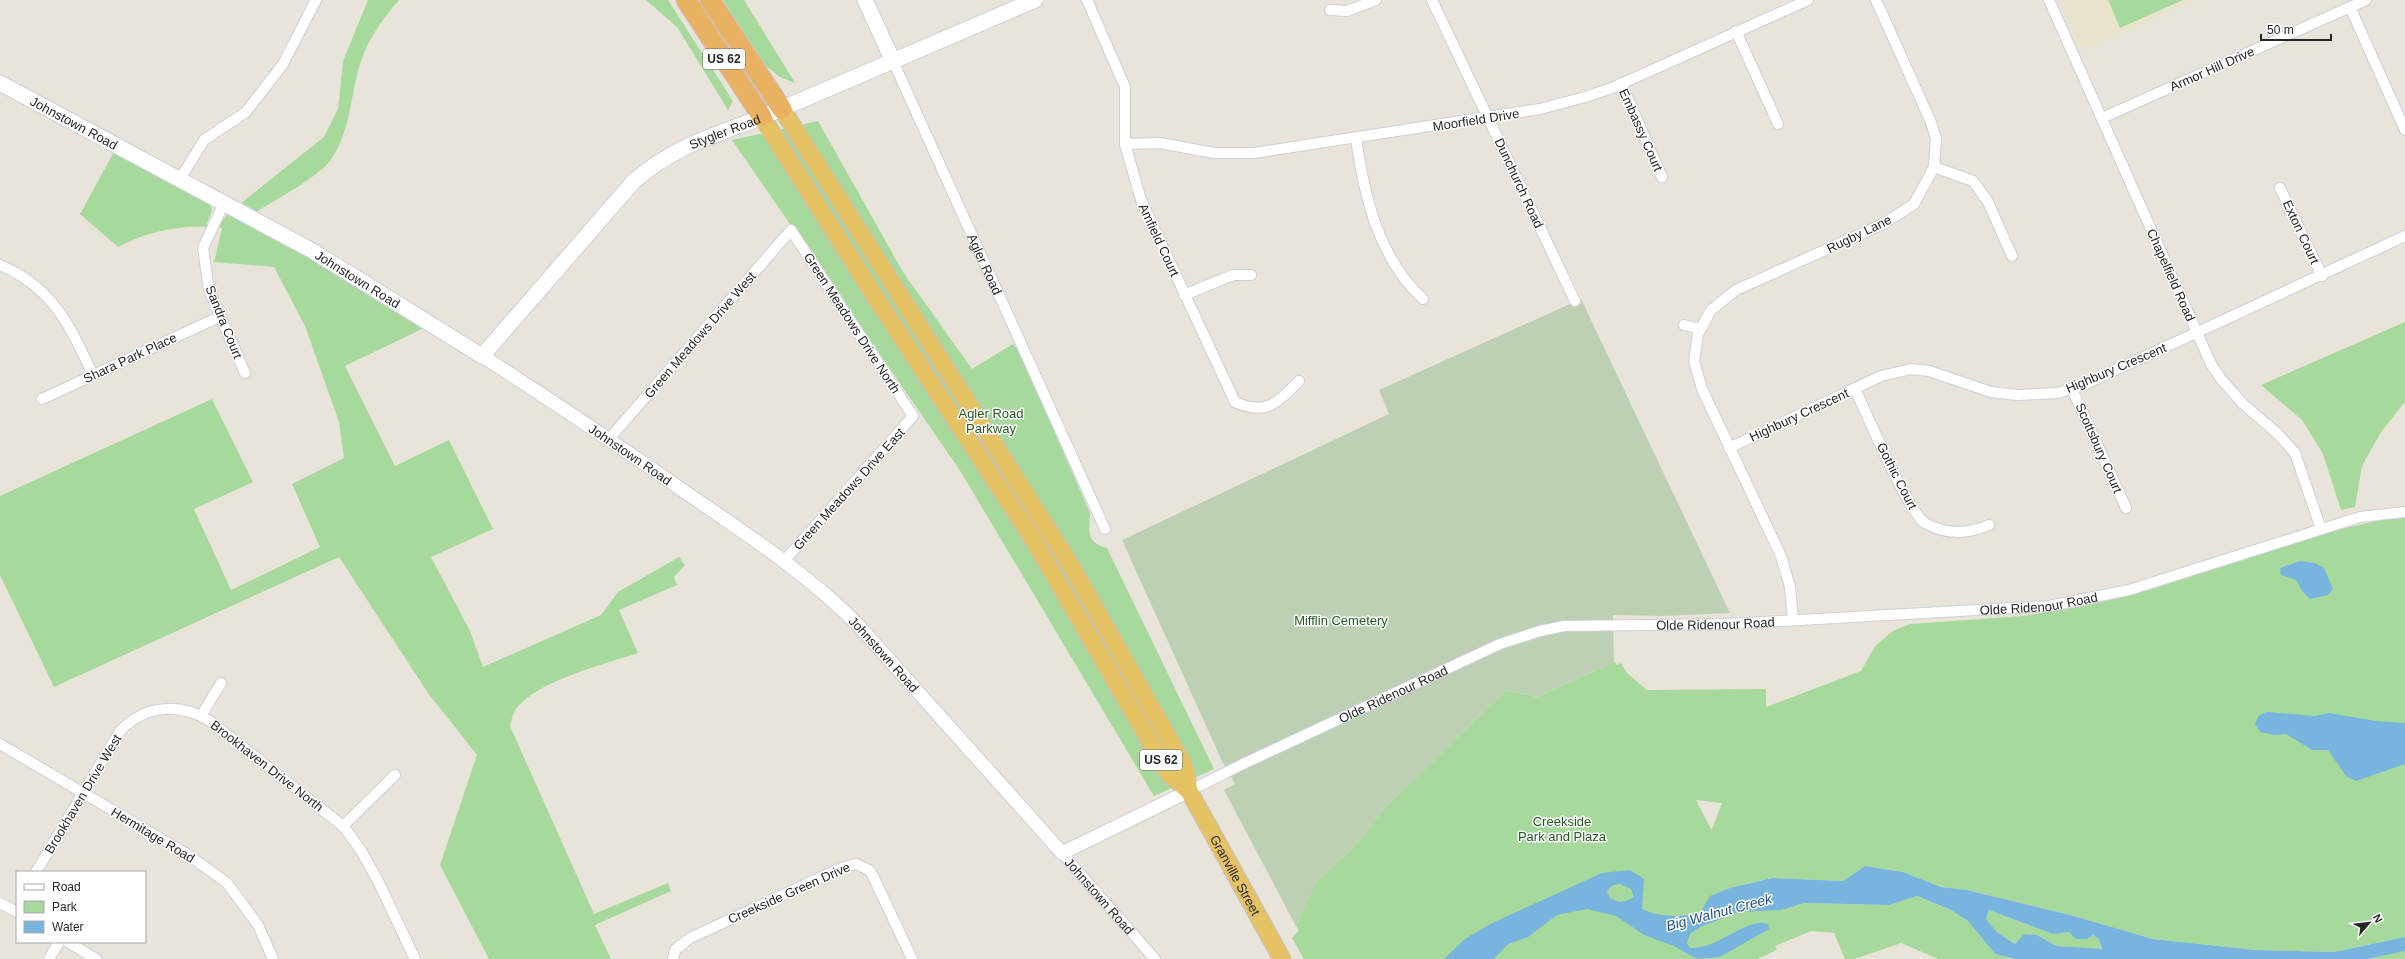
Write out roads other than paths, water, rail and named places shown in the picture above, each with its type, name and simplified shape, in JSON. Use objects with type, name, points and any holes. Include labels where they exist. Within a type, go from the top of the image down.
[{"type":"highway","name":"US 62","points":[[686,0],[1033,539],[1169,774],[1189,791]]},
{"type":"highway","name":"US 62","points":[[710,0],[782,109],[1070,564],[1184,764],[1189,791]]},
{"type":"highway","name":"Granville Street","points":[[1189,791],[1282,959]]},
{"type":"main road","name":"Agler Road","points":[[865,0],[893,61]]},
{"type":"main road","name":"Stygler Road","points":[[482,356],[634,181],[655,163],[694,142],[782,109],[1035,0]]},
{"type":"main road","name":"Johnstown Road","points":[[0,83],[310,250],[482,356]]},
{"type":"street","points":[[180,179],[197,148],[204,140],[246,112],[284,64],[316,0]]},
{"type":"street","name":"Amfield Court","points":[[1087,0],[1125,88],[1125,144],[1141,200],[1234,402],[1250,409],[1266,408],[1280,400],[1299,381]]},
{"type":"street","points":[[1330,10],[1348,11],[1376,0]]},
{"type":"street","name":"Dunchurch Road","points":[[1432,0],[1575,301]]},
{"type":"street","name":"Moorfield Drive","points":[[1125,144],[1160,143],[1214,153],[1254,153],[1540,109],[1586,97],[1621,83],[1797,2],[1808,0]]},
{"type":"street","name":"Rugby Lane","points":[[1793,620],[1790,587],[1780,556],[1702,389],[1694,361],[1698,334],[1711,310],[1736,290],[1883,224],[1914,204],[1934,167],[1936,138],[1930,120],[1876,0]]},
{"type":"street","name":"Chapelfield Road","points":[[2049,0],[2197,333],[2221,379],[2295,453],[2322,529]]},
{"type":"street","name":"Armor Hill Drive","points":[[2102,118],[2366,0]]},
{"type":"street","points":[[2350,8],[2405,128]]},
{"type":"street","points":[[1736,31],[1778,124]]},
{"type":"street","name":"Agler Road","points":[[893,61],[1105,529]]},
{"type":"street","name":"Embassy Court","points":[[1621,83],[1662,177]]},
{"type":"street","points":[[1356,138],[1361,175],[1375,223],[1398,273],[1423,299]]},
{"type":"street","points":[[1934,167],[1973,182],[1988,202],[2012,256]]},
{"type":"street","name":"Exton Court","points":[[2280,188],[2322,276]]},
{"type":"street","name":"Sandra Court","points":[[224,203],[203,248],[209,290],[219,317],[245,373]]},
{"type":"street","name":"Green Meadows Drive North","points":[[791,230],[913,416]]},
{"type":"street","name":"Green Meadows Drive West","points":[[609,439],[791,230]]},
{"type":"street","name":"Highbury Crescent","points":[[1729,448],[1881,376],[1917,369],[1991,392],[2036,395],[2072,389],[2322,276],[2405,236]]},
{"type":"street","points":[[0,266],[14,271],[48,296],[72,332],[93,375]]},
{"type":"street","points":[[1184,294],[1233,275],[1251,275]]},
{"type":"street","name":"Shara Park Place","points":[[42,399],[219,317]]},
{"type":"street","points":[[1684,325],[1701,329]]},
{"type":"street","name":"Johnstown Road","points":[[482,356],[609,439],[784,561],[824,592],[859,626],[1155,959]]},
{"type":"street","name":"Gothic Court","points":[[1855,389],[1914,510],[1924,522],[1938,529],[1954,532],[1972,532],[1989,525]]},
{"type":"street","name":"Scottsbury Court","points":[[2072,389],[2126,508]]},
{"type":"street","name":"Green Meadows Drive East","points":[[784,561],[913,416]]},
{"type":"street","name":"Olde Ridenour Road","points":[[1062,853],[1243,764],[1500,644],[1540,631],[1583,625],[1661,626],[2035,607],[2098,598],[2360,517],[2405,512]]},
{"type":"street","name":"Brookhaven Drive North","points":[[221,683],[201,716],[343,826],[360,849],[378,881],[414,959]]},
{"type":"street","name":"Brookhaven Drive West","points":[[37,871],[120,731],[142,714],[167,708],[201,716]]},
{"type":"street","name":"Hermitage Road","points":[[0,744],[186,854],[227,883],[258,925],[273,959]]},
{"type":"street","points":[[343,826],[395,776]]},
{"type":"street","name":"Creekside Green Drive","points":[[673,959],[675,950],[690,938],[841,868],[856,864],[869,870],[874,876],[912,959]]},
{"type":"street","points":[[0,902],[16,909]]},
{"type":"street","points":[[49,959],[58,943]]},
{"type":"street","points":[[70,943],[96,959]]},
{"type":"water","points":[[2300,561],[2315,563],[2324,568],[2333,589],[2328,595],[2310,599],[2302,591],[2296,580],[2281,575],[2280,568]]},
{"type":"water","points":[[2267,712],[2315,716],[2329,713],[2376,721],[2405,723],[2405,764],[2356,781],[2346,776],[2328,750],[2312,750],[2286,734],[2274,735],[2260,732],[2255,724],[2259,715]]},
{"type":"water","name":"Big Walnut Creek","points":[[1865,866],[1903,872],[1941,887],[1967,890],[2074,916],[2153,939],[2255,950],[2334,952],[2405,937],[2405,951],[2368,959],[2015,959],[1995,954],[1968,921],[1951,910],[1917,896],[1889,905],[1804,903],[1782,910],[1738,912],[1700,927],[1690,934],[1687,943],[1690,948],[1700,947],[1710,944],[1750,925],[1759,923],[1768,924],[1769,929],[1720,957],[1697,959],[1674,946],[1644,935],[1616,916],[1587,909],[1557,915],[1528,937],[1508,944],[1494,959],[1444,959],[1465,939],[1490,924],[1602,873],[1630,870],[1644,879],[1642,909],[1656,914],[1671,916],[1700,913],[1710,896],[1730,888],[1772,878],[1843,881]],"holes":[[[1620,884],[1631,889],[1634,897],[1622,902],[1610,898],[1607,891],[1613,885]],[[1989,910],[2053,934],[2069,932],[2076,939],[2087,939],[2093,935],[2099,939],[2102,949],[2057,946],[2037,935],[2024,934],[2015,944],[1997,932],[1986,919]]]},
{"type":"park label","name":"Agler Road Parkway","points":[[991,420]]},
{"type":"park label","name":"Mifflin Cemetery","points":[[1341,620]]},
{"type":"park label","name":"Creekside Park and Plaza","points":[[1562,828]]}]
